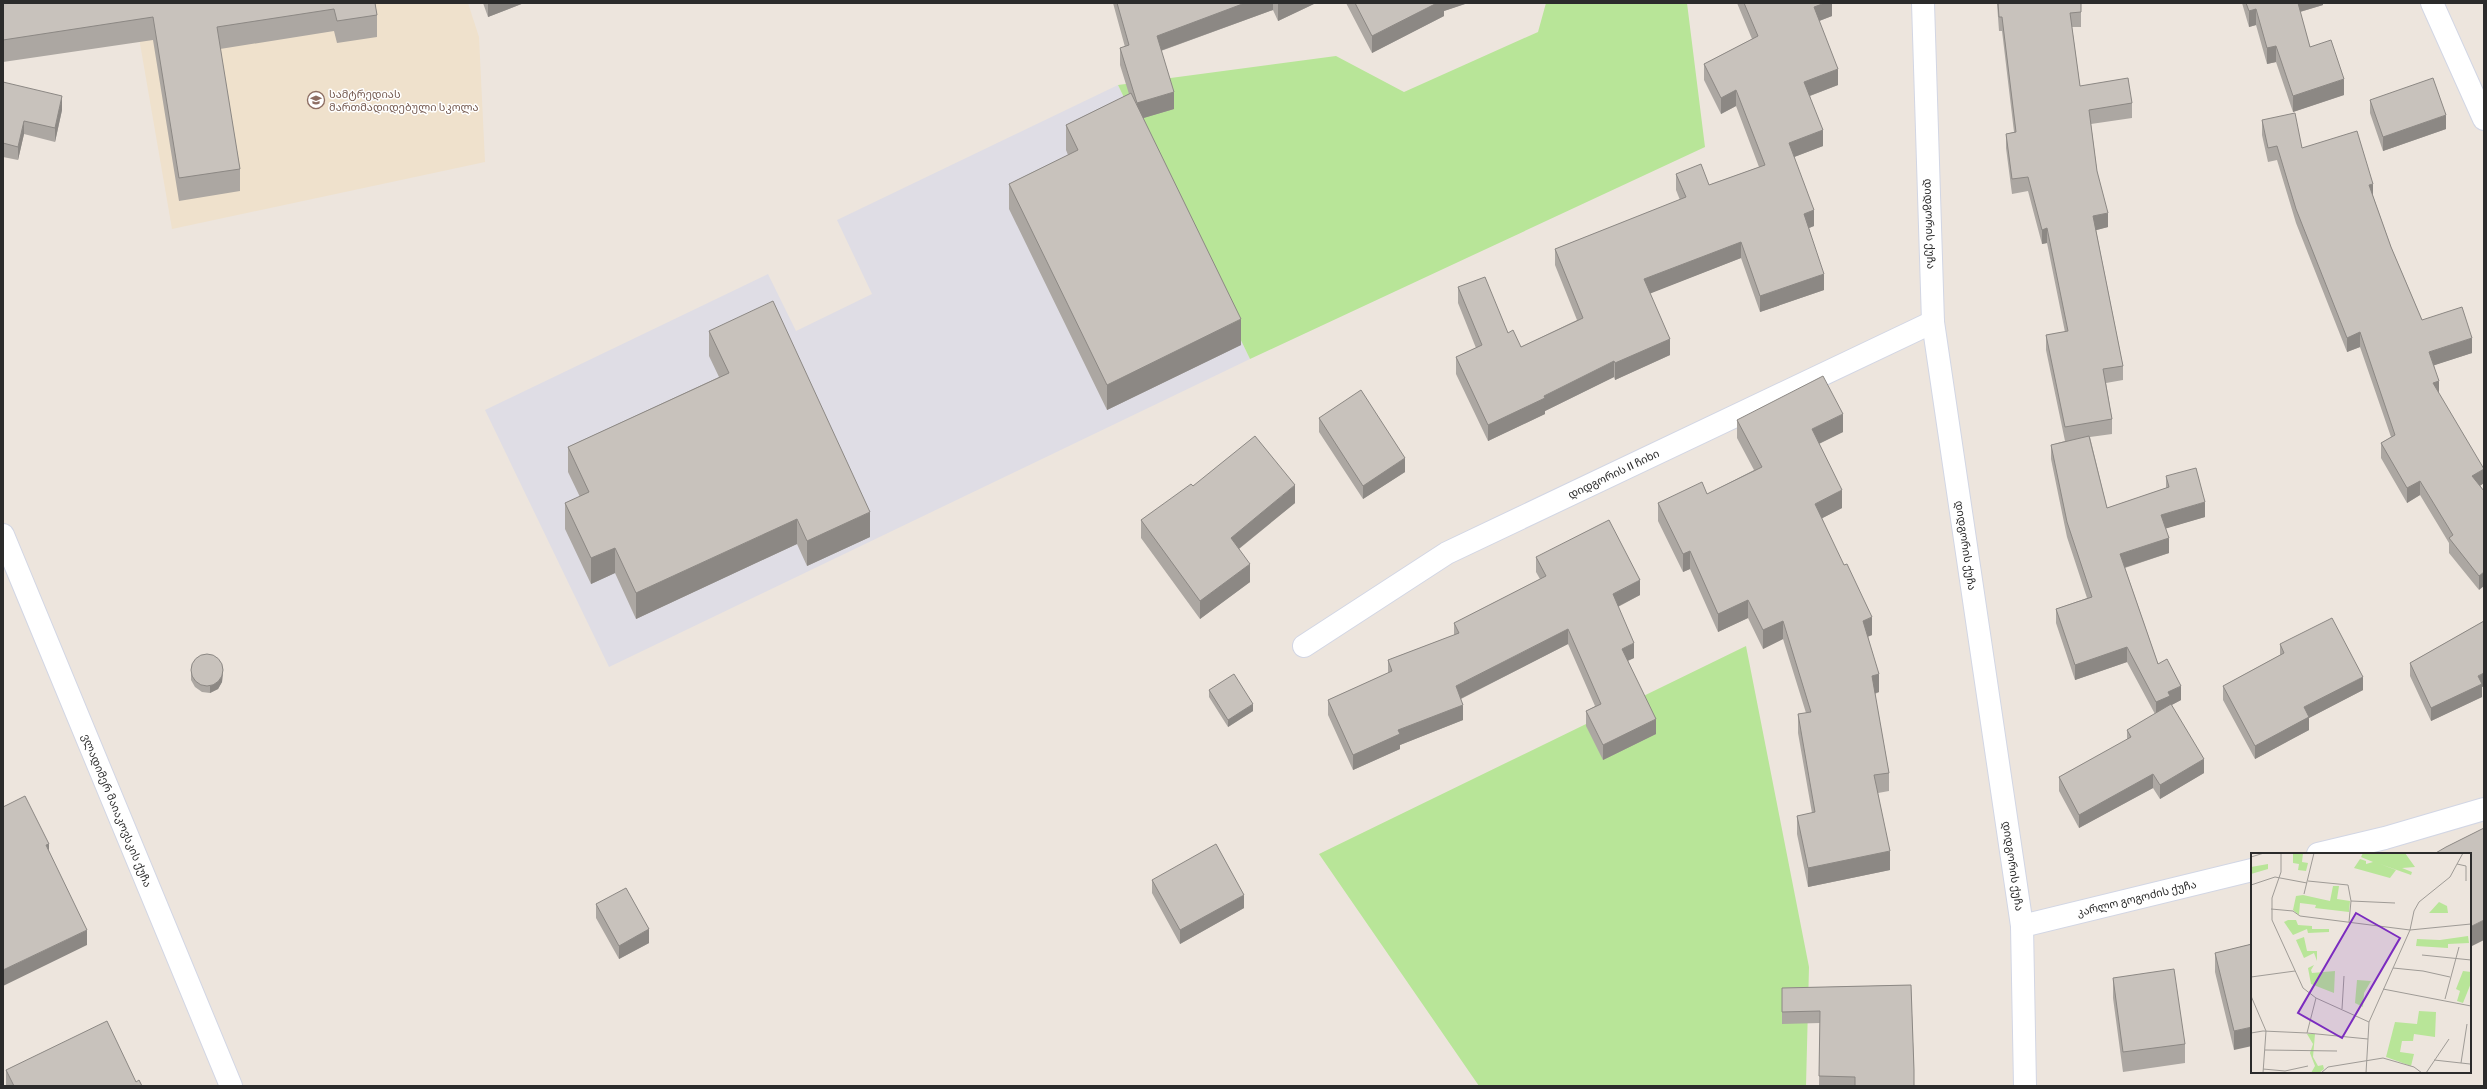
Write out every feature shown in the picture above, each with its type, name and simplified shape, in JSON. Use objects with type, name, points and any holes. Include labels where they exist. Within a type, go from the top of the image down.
[{"type":"street","name":"დიდგორის ქუჩა","points":[[1923,3],[1933,322],[2022,926],[2025,1086]]},
{"type":"street","points":[[2432,3],[2484,119]]},
{"type":"street","name":"დიდგორის II ჩიხი","points":[[1304,646],[1447,553],[1933,322]]},
{"type":"street","name":"ვლადიმერ მაიაკოვსკის ქუჩა","points":[[3,535],[231,1086]]},
{"type":"street","points":[[2322,853],[2385,838],[2484,809]]},
{"type":"street","name":"კარლო გოგოძის ქუჩა","points":[[2022,926],[2251,870]]},
{"type":"shaded area","name":"სამტრედიას მართმადიდებული სკოლა","points":[[133,3],[468,3],[479,37],[485,162],[172,229]]},
{"type":"shaded area","points":[[1118,85],[1250,359],[609,667],[485,410],[768,274],[796,331],[872,294],[837,220]]},
{"type":"green space","points":[[1546,3],[1687,3],[1705,147],[1250,359],[1118,85],[1336,56],[1404,92],[1538,32]]},
{"type":"green space","points":[[1746,646],[1809,967],[1806,1086],[1479,1086],[1319,854]]},
{"type":"building","points":[[3,3],[375,3],[377,15],[337,21],[334,9],[217,27],[240,169],[179,178],[153,17],[3,40]]},
{"type":"building","points":[[1117,3],[1245,3],[1157,36],[1174,92],[1137,103],[1120,48],[1129,45]]},
{"type":"building","points":[[1355,3],[1437,3],[1372,36]]},
{"type":"building","points":[[1744,3],[1825,3],[1814,7],[1838,69],[1804,82],[1823,130],[1789,143],[1814,210],[1804,214],[1824,274],[1760,296],[1741,242],[1644,279],[1670,339],[1615,363],[1614,361],[1544,396],[1545,398],[1488,425],[1456,357],[1482,345],[1458,287],[1485,277],[1508,333],[1513,330],[1521,347],[1583,318],[1555,249],[1686,197],[1676,174],[1701,164],[1709,185],[1765,165],[1736,90],[1721,98],[1704,64],[1758,36]]},
{"type":"building","points":[[1998,3],[2081,3],[2081,12],[2070,13],[2080,86],[2128,78],[2132,103],[2089,110],[2097,171],[2108,213],[2093,216],[2123,366],[2103,369],[2112,419],[2065,427],[2046,335],[2068,331],[2047,228],[2042,230],[2028,177],[2012,179],[2006,134],[2016,132],[2002,17],[1999,17]]},
{"type":"building","points":[[2246,3],[2298,3],[2310,47],[2331,40],[2344,79],[2293,96],[2276,46],[2267,48],[2256,9],[2249,11]]},
{"type":"building","points":[[2433,78],[2446,115],[2383,137],[2370,100]]},
{"type":"building","points":[[3,82],[62,96],[55,128],[24,121],[18,147],[3,143]]},
{"type":"building","points":[[1131,93],[1241,319],[1107,385],[1009,184],[1078,150],[1066,125]]},
{"type":"building","points":[[2295,113],[2302,148],[2357,131],[2373,184],[2369,185],[2391,247],[2422,320],[2462,307],[2472,338],[2429,352],[2439,381],[2433,383],[2484,469],[2472,476],[2484,491],[2484,572],[2479,576],[2449,538],[2453,535],[2420,481],[2407,488],[2381,443],[2395,435],[2360,332],[2347,338],[2296,209],[2277,146],[2268,148],[2262,120]]},
{"type":"building","points":[[773,301],[870,512],[807,541],[797,519],[636,593],[615,548],[591,558],[565,503],[589,492],[568,447],[729,373],[709,331]]},
{"type":"building","points":[[1823,376],[1843,414],[1812,429],[1842,490],[1815,504],[1844,565],[1847,564],[1872,617],[1863,621],[1879,674],[1872,676],[1889,773],[1874,775],[1890,851],[1808,868],[1797,816],[1815,812],[1798,714],[1811,712],[1783,621],[1763,630],[1748,600],[1718,614],[1690,551],[1683,554],[1658,503],[1702,482],[1707,494],[1762,467],[1737,420]]},
{"type":"building","points":[[1361,390],[1405,458],[1363,486],[1319,418]]},
{"type":"building","points":[[1255,436],[1295,485],[1231,538],[1250,564],[1200,601],[1141,520],[1191,484],[1193,486]]},
{"type":"building","points":[[2089,436],[2107,508],[2169,487],[2166,476],[2196,468],[2205,502],[2161,515],[2169,538],[2120,554],[2158,664],[2167,659],[2181,686],[2168,692],[2170,696],[2156,702],[2127,647],[2075,665],[2056,609],[2092,597],[2067,522],[2051,445]]},
{"type":"building","points":[[1609,520],[1640,580],[1613,594],[1634,643],[1622,649],[1656,719],[1603,745],[1586,711],[1601,704],[1568,629],[1456,686],[1463,705],[1398,730],[1400,734],[1353,755],[1328,700],[1392,671],[1388,660],[1459,633],[1454,623],[1546,576],[1536,557]]},
{"type":"building","points":[[2332,618],[2363,677],[2304,707],[2309,717],[2255,746],[2223,686],[2284,653],[2280,644]]},
{"type":"building","points":[[2484,621],[2484,673],[2478,676],[2482,684],[2431,708],[2410,663]]},
{"type":"building","points":[[207,654],[216,657],[220,661],[223,670],[220,679],[216,683],[207,686],[198,683],[194,679],[191,670],[194,661],[198,657]]},
{"type":"building","points":[[1234,674],[1253,704],[1228,720],[1209,690]]},
{"type":"building","points":[[2171,704],[2204,759],[2160,785],[2153,774],[2079,815],[2059,777],[2131,737],[2127,730]]},
{"type":"building","points":[[25,796],[49,844],[46,845],[87,930],[3,970],[3,807]]},
{"type":"building","points":[[2484,828],[2484,920],[2471,926],[2471,853],[2436,853]]},
{"type":"building","points":[[1216,844],[1244,895],[1180,930],[1152,880]]},
{"type":"building","points":[[626,888],[649,929],[619,946],[596,904]]},
{"type":"building","points":[[2251,944],[2251,1027],[2234,1031],[2215,953]]},
{"type":"building","points":[[2174,969],[2185,1044],[2123,1052],[2113,978]]},
{"type":"building","points":[[1911,985],[1914,1086],[1855,1086],[1855,1077],[1819,1076],[1820,1011],[1782,1012],[1782,988]]},
{"type":"building","points":[[107,1021],[136,1082],[139,1080],[142,1086],[14,1086],[6,1070]]},
{"type":"place","name":"სამტრედიას მართმადიდებული სკოლა","points":[[316,100]]}]
